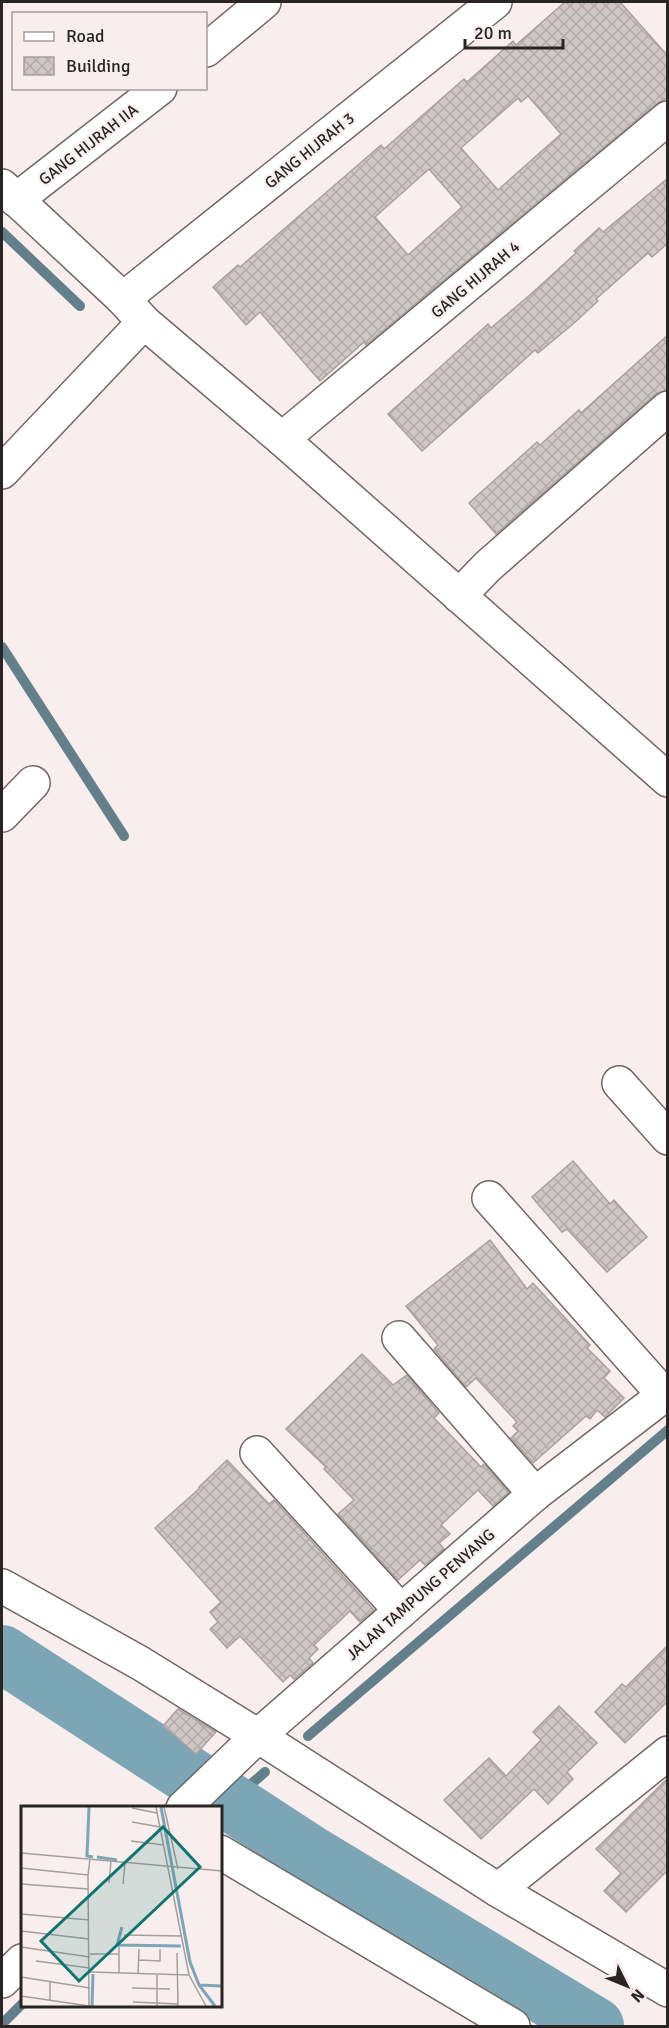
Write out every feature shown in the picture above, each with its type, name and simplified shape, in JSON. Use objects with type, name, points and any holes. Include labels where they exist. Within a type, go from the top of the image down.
[{"type":"street","points":[[207,49],[264,2]]},
{"type":"street","name":"GANG HIJRAH 3","points":[[2,472],[134,310],[495,2]]},
{"type":"street","name":"GANG HIJRAH IIA","points":[[9,193],[157,90]]},
{"type":"street","name":"GANG HIJRAH 4","points":[[282,439],[668,118]]},
{"type":"street","points":[[9,193],[134,310],[668,780]]},
{"type":"street","points":[[459,596],[488,566],[668,408]]},
{"type":"street","points":[[2,815],[33,783]]},
{"type":"street","points":[[619,1083],[668,1138]]},
{"type":"street","points":[[489,1198],[666,1394]]},
{"type":"street","points":[[399,1338],[535,1494]]},
{"type":"street","name":"JALAN TAMPUNG PENYANG","points":[[187,1804],[258,1736],[535,1494],[666,1394]]},
{"type":"street","points":[[257,1453],[401,1611]]},
{"type":"street","points":[[2,1586],[140,1663],[498,1890],[668,1990]]},
{"type":"street","points":[[498,1890],[668,1753]]},
{"type":"street","points":[[222,1853],[513,2026]]},
{"type":"street","points":[[2,1981],[21,1962]]},
{"type":"building","points":[[565,2],[620,2],[668,56],[668,97],[656,104],[366,345],[364,342],[320,381],[260,312],[246,325],[213,287],[238,265],[240,267],[381,145],[384,149],[464,79],[467,82],[513,41],[516,45]],"holes":[[[528,96],[561,134],[498,190],[461,148],[518,98],[521,102]],[[429,169],[462,207],[408,255],[375,217]]]},
{"type":"building","points":[[668,178],[668,243],[652,257],[648,253],[596,299],[598,301],[573,324],[538,353],[535,350],[422,451],[388,414],[488,324],[491,328],[531,294],[576,253],[574,251],[599,228],[603,232]]},
{"type":"building","points":[[668,335],[668,390],[656,394],[496,534],[469,503],[537,442],[540,445],[579,410],[581,413]]},
{"type":"building","points":[[573,1161],[610,1204],[614,1200],[647,1237],[607,1272],[567,1229],[562,1232],[532,1197]]},
{"type":"building","points":[[490,1240],[527,1289],[533,1283],[590,1345],[587,1348],[610,1371],[604,1378],[624,1398],[605,1417],[597,1410],[590,1419],[586,1416],[533,1463],[511,1438],[518,1431],[513,1426],[517,1422],[476,1378],[466,1387],[434,1349],[438,1345],[406,1306]]},
{"type":"building","points":[[362,1354],[393,1385],[407,1375],[439,1413],[434,1418],[481,1467],[484,1464],[509,1492],[493,1506],[478,1490],[441,1525],[450,1534],[439,1543],[444,1549],[425,1565],[420,1560],[398,1580],[338,1514],[354,1500],[324,1469],[326,1467],[286,1429]]},
{"type":"building","points":[[227,1460],[269,1504],[274,1500],[374,1610],[360,1622],[350,1611],[314,1645],[318,1649],[309,1658],[313,1663],[294,1679],[290,1675],[283,1682],[240,1636],[227,1648],[210,1629],[218,1622],[210,1612],[221,1602],[155,1528],[200,1488]]},
{"type":"building","points":[[668,1645],[668,1701],[625,1743],[595,1712],[622,1684],[626,1687]]},
{"type":"building","points":[[559,1706],[597,1743],[567,1772],[573,1779],[548,1804],[534,1789],[481,1839],[444,1800],[489,1758],[506,1776],[541,1740],[533,1732]]},
{"type":"building","points":[[178,1709],[216,1732],[196,1754],[163,1726]]},
{"type":"building","points":[[668,1778],[668,1870],[626,1912],[604,1891],[621,1873],[596,1849]]},
{"type":"waterway","points":[[2,232],[80,306]]},
{"type":"waterway","points":[[2,647],[124,836]]},
{"type":"waterway","points":[[308,1736],[668,1430]]},
{"type":"waterway","points":[[2,1654],[312,1855],[595,2026]]},
{"type":"waterway","points":[[222,1809],[265,1772]]},
{"type":"waterway","points":[[3,2023],[21,2005]]}]
